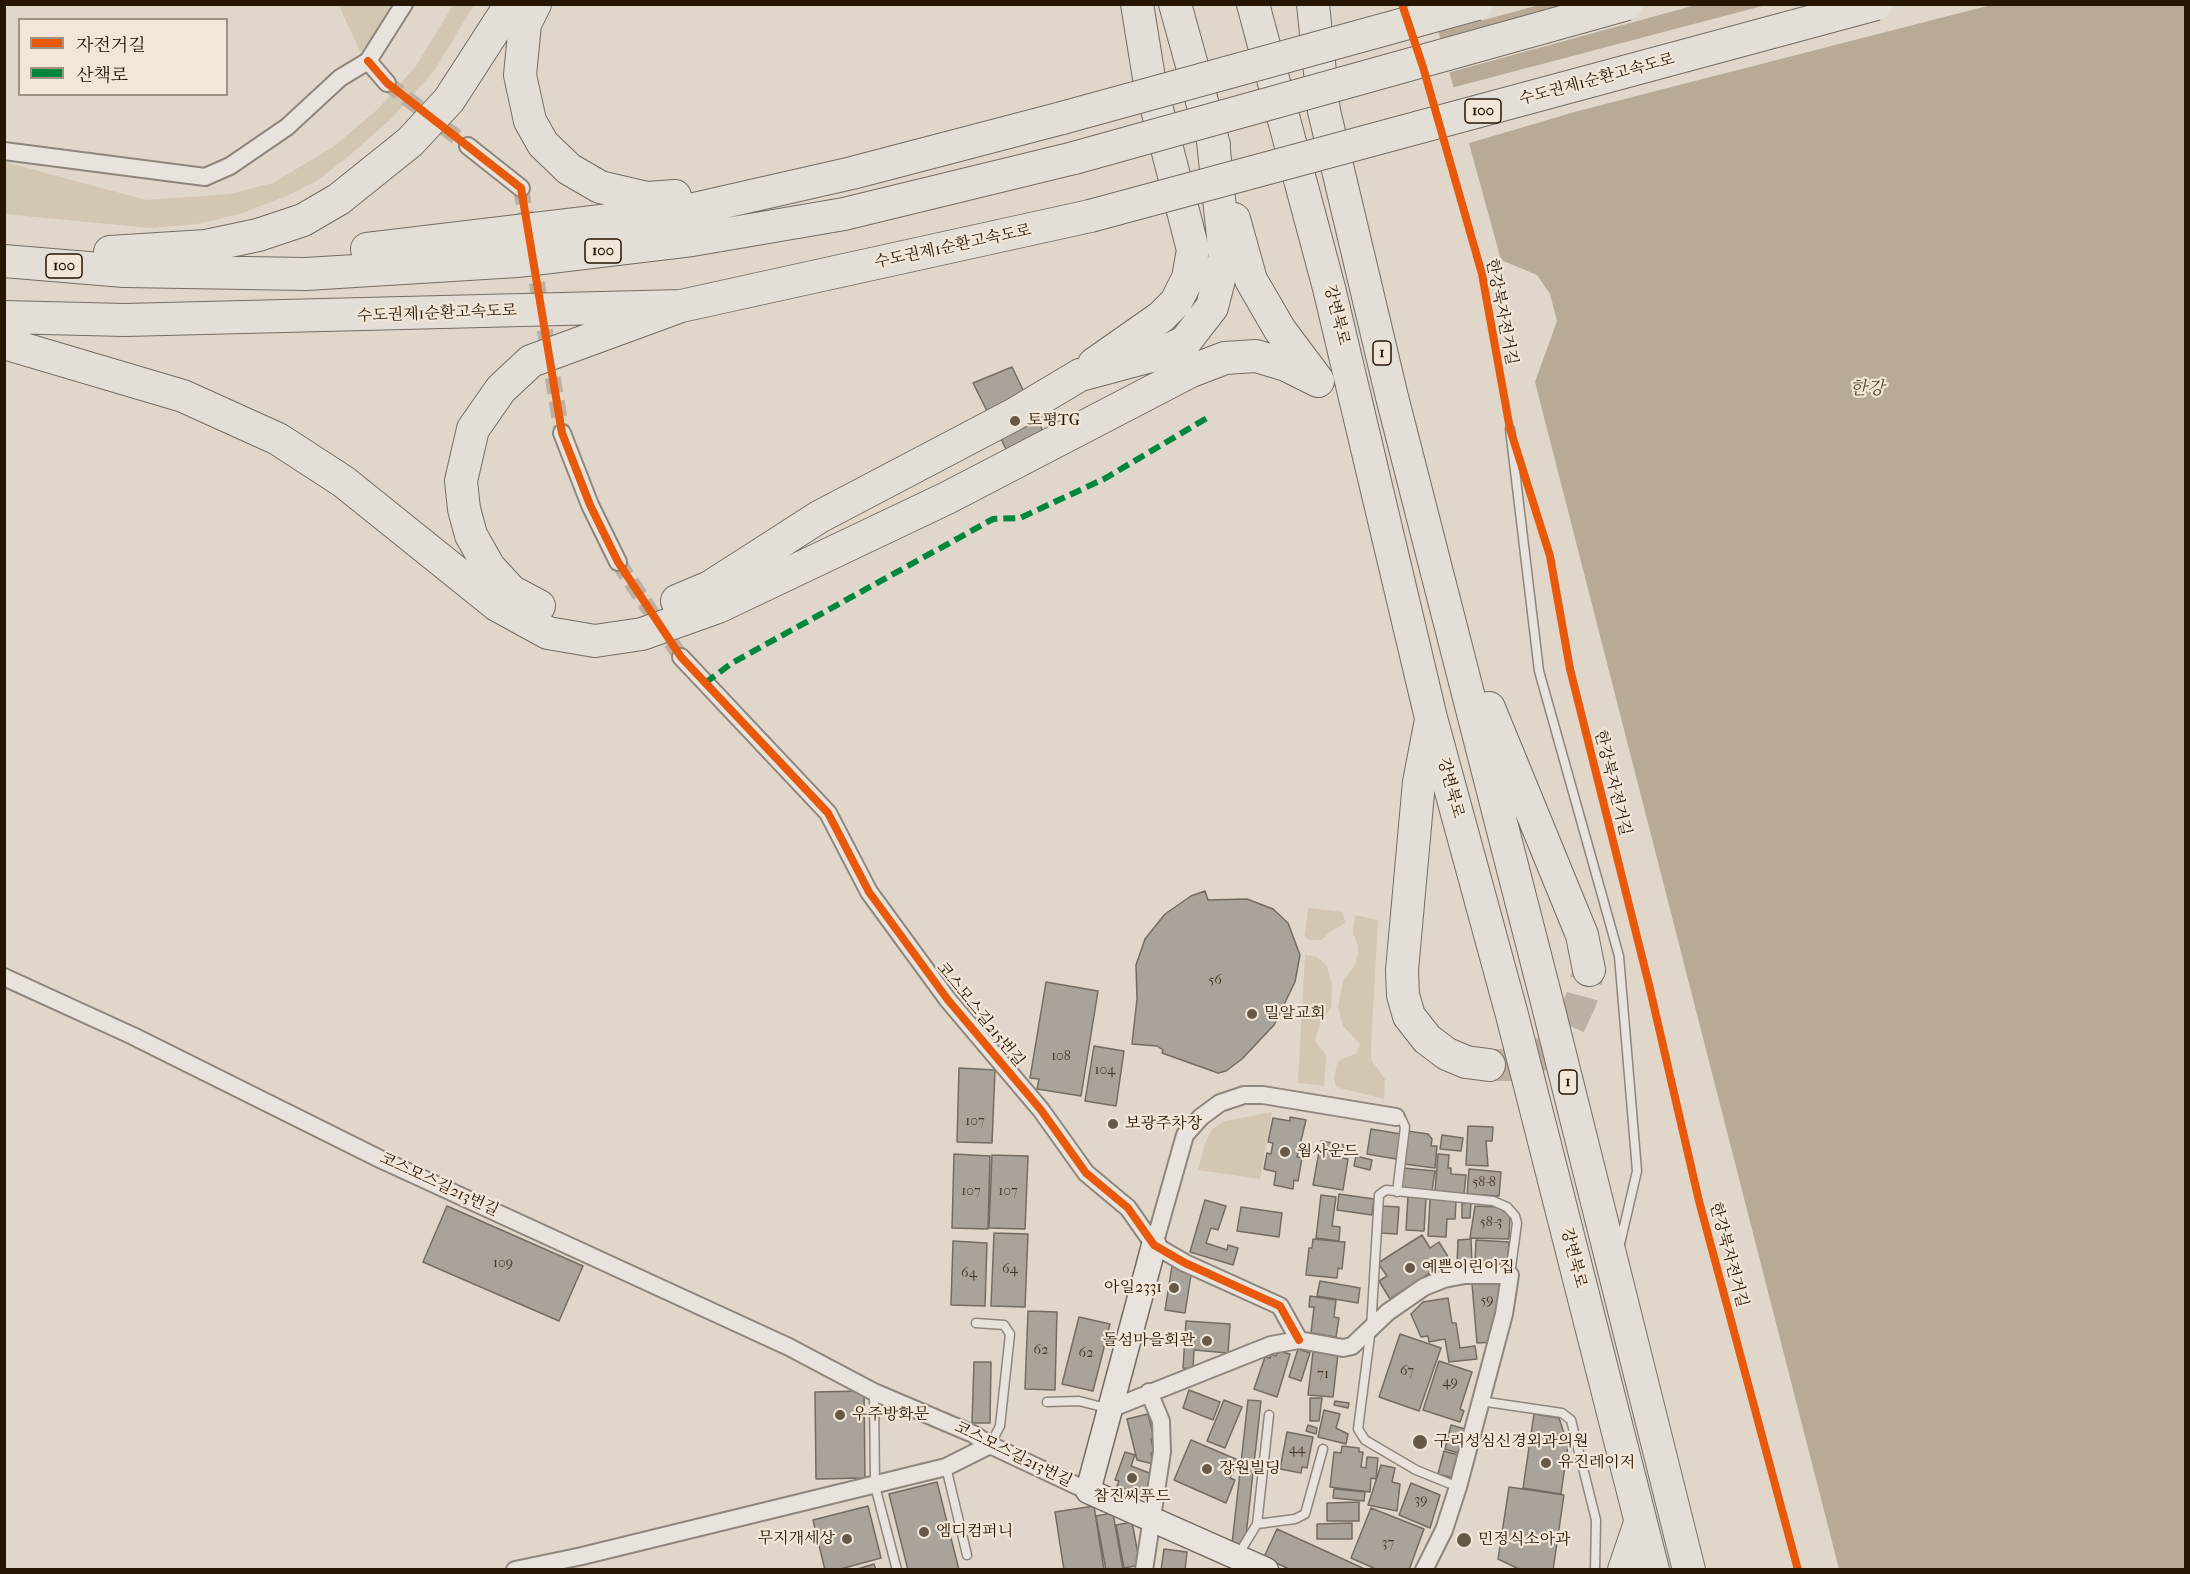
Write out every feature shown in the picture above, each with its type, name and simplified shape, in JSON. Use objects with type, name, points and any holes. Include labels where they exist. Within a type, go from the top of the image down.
[{"type":"highway","points":[[4,253],[105,252],[206,246],[258,235],[303,220],[339,199],[410,142],[449,100],[510,4]]},
{"type":"highway","points":[[535,4],[525,24],[521,50],[520,75],[530,121],[543,144],[569,169],[586,181],[617,192],[647,198],[680,196],[852,173]]},
{"type":"highway","points":[[681,306],[531,361],[501,389],[473,429],[461,481],[464,509],[471,535],[489,567],[511,591],[553,613],[590,620],[614,619],[655,610],[710,587],[819,517],[1013,415],[1080,375],[1161,317],[1176,302],[1188,278],[1193,250],[1149,78],[1137,4]]},
{"type":"highway","points":[[1175,4],[1251,280],[1280,330],[1318,381],[1363,426]]},
{"type":"highway","name":"강변북로","points":[[1253,4],[1363,426],[1431,718],[1512,1015],[1653,1569]]},
{"type":"highway","name":"1","points":[[1293,4],[1324,111],[1392,397],[1615,1269],[1689,1569]]},
{"type":"highway","points":[[1313,4],[1324,111]]},
{"type":"highway","name":"100","points":[[124,271],[415,245],[686,211],[852,173],[1477,4]]},
{"type":"highway","name":"100","points":[[4,261],[124,271],[306,274],[529,260],[693,240],[844,214],[1074,158],[1627,4]]},
{"type":"highway","name":"수도권제1순환고속도로","points":[[4,317],[126,320],[681,306],[1090,216],[1876,4]]},
{"type":"highway","points":[[1080,375],[1162,353],[1185,342],[1212,307],[1225,256],[1213,141]]},
{"type":"highway","points":[[4,343],[183,396],[278,439],[344,482],[497,605],[548,633],[595,641],[642,634],[728,602],[937,503],[1191,371],[1225,358],[1256,356],[1286,365],[1318,381]]},
{"type":"highway","points":[[1443,595],[1570,903],[1582,935],[1589,970]]},
{"type":"highway","points":[[1431,718],[1419,782],[1402,970],[1403,995],[1409,1016],[1427,1039],[1447,1054],[1466,1062],[1489,1065]]},
{"type":"highway","points":[[1624,1569],[1640,1523]]},
{"type":"street","points":[[4,151],[205,177],[230,165],[287,127],[340,78],[368,61],[404,4]]},
{"type":"street","points":[[368,61],[387,83]]},
{"type":"street","points":[[468,146],[521,188]]},
{"type":"street","points":[[562,433],[590,505],[618,562]]},
{"type":"street","name":"코스모스길215번길","points":[[681,657],[828,813],[869,892],[948,1000],[1041,1110],[1086,1173],[1128,1208],[1154,1245],[1185,1263],[1280,1306],[1299,1340]]},
{"type":"street","name":"코스모스길213번길","points":[[4,977],[133,1036],[382,1160],[789,1347],[874,1392],[973,1434],[990,1445],[1088,1491],[1266,1569]]},
{"type":"street","points":[[1088,1491],[1185,1135],[1200,1117],[1220,1103],[1244,1095],[1263,1095],[1396,1117]]},
{"type":"street","points":[[1110,1409],[1258,1350],[1299,1340],[1343,1348],[1359,1342],[1388,1312],[1434,1282],[1465,1275],[1510,1275],[1506,1306],[1458,1487],[1444,1530],[1424,1569]]},
{"type":"street","points":[[1144,1569],[1162,1431],[1149,1392]]},
{"type":"street","points":[[515,1569],[875,1486],[946,1467],[990,1445]]},
{"type":"lane","points":[[1510,429],[1539,671],[1619,956],[1637,1171],[1615,1269]]},
{"type":"lane","points":[[1396,1117],[1402,1120],[1405,1127],[1397,1191]]},
{"type":"lane","points":[[1458,1487],[1423,1474],[1361,1436],[1357,1420],[1371,1328],[1377,1198],[1386,1190],[1493,1202],[1507,1207],[1515,1216],[1517,1223],[1510,1275]]},
{"type":"lane","points":[[976,1323],[1004,1325],[1010,1334],[1000,1426],[990,1445]]},
{"type":"lane","points":[[874,1392],[875,1486],[897,1569]]},
{"type":"lane","points":[[1047,1402],[1079,1401],[1110,1409]]},
{"type":"lane","points":[[1480,1401],[1562,1413],[1571,1420],[1596,1520],[1595,1569]]},
{"type":"lane","points":[[1238,1556],[1257,1524],[1269,1415]]},
{"type":"lane","points":[[1257,1524],[1295,1519],[1305,1514],[1323,1449]]},
{"type":"lane","points":[[946,1467],[967,1555]]},
{"type":"shaded area","points":[[339,5],[397,5],[383,32],[360,52]]},
{"type":"shaded area","points":[[453,5],[474,5],[434,71],[392,118],[349,156],[318,180],[289,195],[240,214],[197,224],[150,228],[5,214],[5,162],[146,200],[230,194],[273,183],[333,147],[378,109],[416,66]]},
{"type":"shaded area","points":[[1308,908],[1343,912],[1345,923],[1322,940],[1309,940],[1305,936]]},
{"type":"shaded area","points":[[1355,915],[1378,920],[1371,1059],[1385,1079],[1384,1099],[1336,1087],[1334,1078],[1340,1060],[1357,1053],[1360,1044],[1343,1026],[1338,1007],[1343,981],[1354,967],[1358,955],[1358,946],[1353,933]]},
{"type":"shaded area","points":[[1305,955],[1317,957],[1327,966],[1332,986],[1331,1008],[1319,1026],[1315,1041],[1326,1055],[1324,1086],[1298,1083]]},
{"type":"shaded area","points":[[1272,1112],[1260,1179],[1198,1170],[1205,1143],[1213,1128],[1226,1121]]},
{"type":"water","name":"한강","points":[[1431,5],[2185,5],[2185,1569],[1839,1569],[1535,382],[1557,321],[1550,294],[1537,275],[1501,260]]},
{"type":"pier","points":[[1428,4],[1539,5],[1436,33]]},
{"type":"pier","points":[[1562,5],[1696,5],[1447,73],[1438,39]]},
{"type":"pier","points":[[1766,5],[1991,5],[1578,111],[1466,144],[1451,88]]},
{"type":"building","name":"토평TG","points":[[1012,367],[1056,458],[1020,477],[973,383]]},
{"type":"building","points":[[1205,891],[1208,900],[1247,899],[1273,909],[1288,923],[1300,955],[1295,982],[1274,1025],[1242,1059],[1226,1071],[1218,1073],[1162,1053],[1163,1050],[1157,1046],[1132,1044],[1137,999],[1136,965],[1145,939],[1165,914],[1191,896]]},
{"type":"building","points":[[1046,982],[1098,991],[1081,1096],[1037,1089],[1039,1079],[1030,1078]]},
{"type":"building","points":[[1094,1046],[1124,1051],[1116,1106],[1085,1101]]},
{"type":"building","points":[[959,1068],[995,1070],[992,1143],[957,1142]]},
{"type":"building","points":[[1290,1117],[1306,1120],[1297,1157],[1302,1158],[1298,1181],[1294,1180],[1293,1189],[1274,1185],[1276,1172],[1264,1169],[1267,1153],[1271,1154],[1273,1143],[1268,1142],[1273,1118],[1290,1121]]},
{"type":"building","points":[[1468,1126],[1493,1127],[1492,1141],[1486,1141],[1488,1166],[1466,1165]]},
{"type":"building","points":[[1371,1129],[1401,1134],[1396,1159],[1367,1154]]},
{"type":"building","points":[[1407,1131],[1428,1134],[1432,1139],[1431,1146],[1437,1146],[1435,1168],[1404,1164]]},
{"type":"building","points":[[1442,1135],[1463,1138],[1461,1151],[1440,1149]]},
{"type":"building","points":[[1321,1141],[1344,1145],[1342,1158],[1348,1159],[1343,1190],[1313,1185]]},
{"type":"building","points":[[954,1154],[990,1156],[988,1229],[952,1228]]},
{"type":"building","points":[[1438,1154],[1449,1155],[1448,1168],[1451,1168],[1451,1174],[1466,1175],[1464,1194],[1435,1191]]},
{"type":"building","points":[[992,1155],[1028,1156],[1025,1229],[989,1228]]},
{"type":"building","points":[[1356,1156],[1372,1160],[1370,1170],[1354,1166]]},
{"type":"building","points":[[1403,1168],[1435,1171],[1432,1191],[1401,1188]]},
{"type":"building","points":[[1469,1169],[1501,1172],[1499,1196],[1467,1194]]},
{"type":"building","points":[[1339,1194],[1374,1199],[1372,1215],[1337,1210]]},
{"type":"building","points":[[1321,1195],[1336,1197],[1332,1226],[1340,1227],[1339,1241],[1316,1238]]},
{"type":"building","points":[[1408,1196],[1426,1198],[1424,1231],[1406,1230]]},
{"type":"building","points":[[1430,1199],[1456,1201],[1455,1219],[1447,1219],[1446,1237],[1428,1236]]},
{"type":"building","points":[[1205,1200],[1226,1206],[1218,1230],[1211,1228],[1206,1243],[1227,1250],[1228,1245],[1238,1248],[1233,1265],[1190,1252]]},
{"type":"building","points":[[1462,1203],[1471,1203],[1470,1218],[1462,1218]]},
{"type":"building","points":[[447,1206],[583,1266],[559,1321],[423,1262]]},
{"type":"building","points":[[1382,1206],[1399,1207],[1397,1234],[1380,1233]]},
{"type":"building","points":[[1475,1206],[1499,1207],[1510,1216],[1509,1239],[1470,1238]]},
{"type":"building","points":[[1241,1207],[1282,1213],[1279,1237],[1237,1231]]},
{"type":"building","points":[[994,1233],[1028,1234],[1025,1307],[991,1306]]},
{"type":"building","points":[[1422,1235],[1430,1248],[1439,1242],[1450,1260],[1390,1299],[1379,1281],[1387,1276],[1378,1263]]},
{"type":"building","points":[[1313,1239],[1345,1242],[1342,1269],[1338,1268],[1337,1278],[1306,1275],[1309,1248],[1312,1248]]},
{"type":"building","points":[[1471,1239],[1472,1264],[1457,1265],[1458,1240]]},
{"type":"building","points":[[1476,1240],[1509,1242],[1507,1265],[1475,1263]]},
{"type":"building","points":[[953,1241],[987,1243],[985,1306],[951,1305]]},
{"type":"building","points":[[1172,1266],[1192,1269],[1185,1313],[1165,1310]]},
{"type":"building","points":[[1320,1281],[1360,1288],[1358,1303],[1317,1296]]},
{"type":"building","points":[[1499,1281],[1502,1317],[1496,1342],[1477,1343],[1472,1284]]},
{"type":"building","points":[[1310,1296],[1336,1300],[1334,1317],[1339,1318],[1336,1337],[1311,1333],[1314,1307],[1309,1307]]},
{"type":"building","points":[[1448,1298],[1452,1323],[1456,1323],[1460,1348],[1475,1346],[1477,1359],[1449,1362],[1445,1339],[1429,1342],[1428,1336],[1421,1337],[1411,1314],[1423,1302]]},
{"type":"building","points":[[1028,1311],[1057,1312],[1055,1390],[1025,1389]]},
{"type":"building","points":[[1079,1317],[1110,1324],[1093,1391],[1062,1384]]},
{"type":"building","points":[[1186,1321],[1230,1324],[1228,1353],[1194,1350],[1193,1369],[1183,1368]]},
{"type":"building","points":[[1400,1334],[1441,1348],[1419,1411],[1379,1397]]},
{"type":"building","points":[[1298,1349],[1310,1353],[1301,1381],[1289,1377]]},
{"type":"building","points":[[1278,1351],[1290,1354],[1277,1397],[1254,1389],[1265,1357],[1270,1358],[1271,1354],[1276,1356]]},
{"type":"building","points":[[1313,1352],[1338,1354],[1333,1397],[1308,1395]]},
{"type":"building","points":[[1439,1361],[1472,1372],[1460,1409],[1464,1411],[1460,1422],[1423,1410]]},
{"type":"building","points":[[974,1362],[991,1362],[990,1423],[972,1423]]},
{"type":"building","points":[[1189,1390],[1220,1402],[1213,1420],[1183,1408]]},
{"type":"building","name":"우주방화문","points":[[864,1391],[865,1478],[816,1479],[815,1392]]},
{"type":"building","points":[[1310,1398],[1322,1398],[1319,1421],[1310,1421]]},
{"type":"building","points":[[1224,1400],[1242,1407],[1225,1448],[1207,1441]]},
{"type":"building","points":[[1248,1400],[1261,1401],[1245,1545],[1232,1544]]},
{"type":"building","points":[[1335,1401],[1349,1403],[1348,1408],[1334,1405]]},
{"type":"building","points":[[1324,1410],[1340,1414],[1336,1428],[1348,1434],[1346,1444],[1318,1437]]},
{"type":"building","points":[[1148,1414],[1154,1438],[1151,1439],[1154,1452],[1151,1453],[1153,1464],[1137,1460],[1127,1419]]},
{"type":"building","points":[[1534,1414],[1559,1418],[1568,1445],[1561,1494],[1523,1488]]},
{"type":"building","points":[[1308,1425],[1317,1428],[1316,1434],[1306,1431]]},
{"type":"building","points":[[1451,1425],[1469,1430],[1462,1454],[1445,1449]]},
{"type":"building","points":[[1287,1432],[1313,1437],[1307,1468],[1302,1467],[1301,1473],[1280,1469]]},
{"type":"building","name":"장원빌딩","points":[[1191,1440],[1238,1460],[1230,1478],[1235,1480],[1226,1503],[1174,1480]]},
{"type":"building","points":[[1342,1446],[1359,1448],[1359,1452],[1363,1452],[1361,1467],[1366,1468],[1367,1457],[1378,1458],[1376,1479],[1371,1478],[1370,1492],[1330,1487],[1334,1452],[1341,1453]]},
{"type":"building","points":[[1444,1451],[1462,1456],[1456,1479],[1438,1474]]},
{"type":"building","points":[[1125,1452],[1135,1455],[1131,1466],[1152,1474],[1148,1497],[1117,1486],[1119,1481],[1115,1480]]},
{"type":"building","points":[[1381,1465],[1395,1468],[1392,1482],[1400,1484],[1397,1511],[1368,1505]]},
{"type":"building","name":"엠디컴퍼니","points":[[937,1482],[959,1570],[908,1570],[889,1494]]},
{"type":"building","points":[[1411,1483],[1440,1495],[1430,1528],[1399,1515]]},
{"type":"building","points":[[1509,1487],[1564,1495],[1553,1570],[1521,1570],[1498,1559]]},
{"type":"building","points":[[1334,1489],[1365,1492],[1364,1501],[1333,1498]]},
{"type":"building","points":[[1359,1502],[1359,1521],[1327,1521],[1327,1503]]},
{"type":"building","name":"무지개세상","points":[[868,1506],[881,1558],[837,1570],[825,1570],[813,1520]]},
{"type":"building","points":[[1094,1506],[1104,1570],[1064,1570],[1055,1512]]},
{"type":"building","points":[[1371,1508],[1424,1529],[1409,1570],[1378,1570],[1351,1558]]},
{"type":"building","points":[[1113,1513],[1123,1570],[1106,1570],[1096,1516]]},
{"type":"building","points":[[1132,1522],[1140,1565],[1124,1568],[1116,1525]]},
{"type":"building","points":[[1352,1523],[1352,1539],[1317,1539],[1317,1524]]},
{"type":"building","points":[[1277,1529],[1367,1570],[1291,1570],[1264,1557]]},
{"type":"building","points":[[1164,1549],[1187,1552],[1185,1570],[1161,1570]]},
{"type":"building","points":[[874,1564],[876,1570],[854,1570]]},
{"type":"tunnel","points":[[387,83],[468,146]]},
{"type":"tunnel","points":[[521,188],[562,433]]},
{"type":"tunnel","points":[[618,562],[681,657]]},
{"type":"tunnel","points":[[1489,1065],[1516,1065],[1543,1054],[1563,1039],[1581,1000],[1589,970]]},
{"type":"marked path","points":[[705,683],[732,663],[993,519],[1020,518],[1104,479],[1207,418]]},
{"type":"cycle path","name":"한강북자전거길","points":[[1402,4],[1423,67],[1482,274],[1510,429],[1550,556],[1570,669],[1649,985],[1699,1201],[1798,1570]]},
{"type":"cycle path","points":[[368,61],[387,83],[521,188],[562,433],[590,505],[618,562],[681,657],[828,813],[869,892],[948,1000],[1041,1110],[1086,1173],[1128,1208],[1154,1245],[1185,1263],[1280,1306],[1299,1340]]},
{"type":"place","name":"토평TG","points":[[1015,421]]},
{"type":"place","name":"밀알교회","points":[[1252,1014]]},
{"type":"place","name":"보광주차장","points":[[1113,1124]]},
{"type":"place","name":"웜사운드","points":[[1285,1152]]},
{"type":"place","name":"예쁜이린이집","points":[[1410,1268]]},
{"type":"place","name":"아일2331","points":[[1174,1288]]},
{"type":"place","name":"돌섬마을회관","points":[[1207,1341]]},
{"type":"place","name":"우주방화문","points":[[840,1415]]},
{"type":"place","name":"구리성심신경외과의원","points":[[1420,1442]]},
{"type":"place","name":"유진레이저","points":[[1546,1463]]},
{"type":"place","name":"장원빌딩","points":[[1207,1469]]},
{"type":"place","name":"참진씨푸드","points":[[1132,1478]]},
{"type":"place","name":"엠디컴퍼니","points":[[924,1532]]},
{"type":"place","name":"무지개세상","points":[[847,1539]]},
{"type":"place","name":"민정식소아과","points":[[1464,1540]]}]
